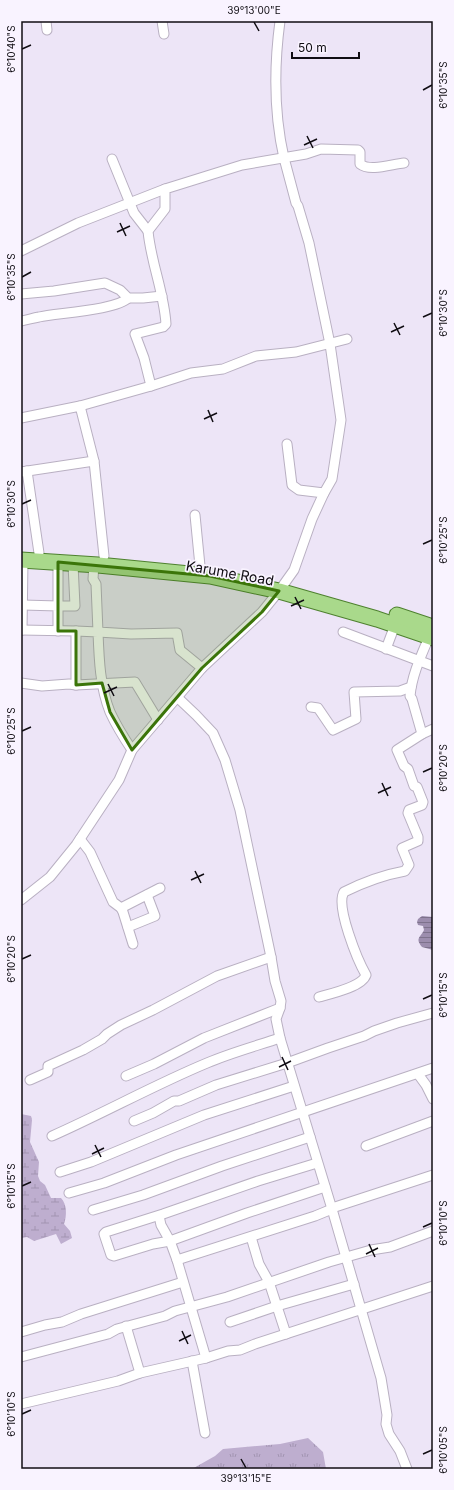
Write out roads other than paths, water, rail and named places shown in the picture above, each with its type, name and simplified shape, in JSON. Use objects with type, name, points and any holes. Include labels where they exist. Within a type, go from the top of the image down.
[{"type":"main road","name":"Karume Road","points":[[22,558],[39,553],[99,560],[200,566],[240,573],[281,587],[379,609],[432,634]]},
{"type":"main road","points":[[22,558],[73,564],[99,560],[281,587],[395,625],[432,634]]},
{"type":"street","points":[[162,21],[164,34]]},
{"type":"street","points":[[21,900],[50,878],[80,839],[119,780],[132,750],[178,698],[202,668],[262,612],[294,570],[312,519],[332,480],[341,420],[330,344],[309,243],[284,158],[277,106],[276,49],[280,21]]},
{"type":"street","points":[[21,251],[78,223],[165,189],[242,165],[321,150],[356,149],[360,152],[360,164],[363,166],[376,168],[404,163]]},
{"type":"street","points":[[112,159],[134,213],[148,231],[150,247],[162,296],[166,324],[162,327],[135,334],[144,358],[151,386]]},
{"type":"street","points":[[148,231],[165,209],[165,189]]},
{"type":"street","points":[[21,294],[54,291],[105,283],[120,290],[128,298]]},
{"type":"street","points":[[21,321],[109,306],[122,303],[128,298],[162,296]]},
{"type":"street","points":[[21,418],[80,406],[191,373],[223,369],[256,356],[296,352],[347,339]]},
{"type":"street","points":[[80,406],[94,461],[99,560],[94,579],[96,584],[99,659],[102,684],[110,712],[120,732],[132,750]]},
{"type":"street","points":[[287,444],[292,485],[298,490],[324,493]]},
{"type":"street","points":[[39,553],[24,471],[94,461]]},
{"type":"street","points":[[194,515],[200,566]]},
{"type":"street","points":[[22,558],[22,630],[58,630],[131,634],[177,633],[180,650],[202,668]]},
{"type":"street","points":[[58,562],[58,630]]},
{"type":"street","points":[[23,605],[75,606],[73,564]]},
{"type":"street","points":[[386,649],[395,625]]},
{"type":"street","points":[[76,631],[76,685]]},
{"type":"street","points":[[343,632],[433,666]]},
{"type":"street","points":[[422,734],[410,696],[411,687],[419,661],[432,634]]},
{"type":"street","points":[[21,683],[42,686],[135,682],[158,720]]},
{"type":"street","points":[[311,707],[318,708],[333,730],[356,720],[354,692],[400,691],[411,687]]},
{"type":"street","points":[[178,698],[213,733],[225,760],[240,810],[272,957],[275,981],[281,1001],[276,1019],[280,1038],[332,1208],[381,1378],[387,1416],[386,1424],[389,1434],[400,1451],[407,1469]]},
{"type":"street","points":[[319,997],[346,989],[365,978],[366,975],[357,958],[349,935],[341,900],[342,895],[344,892],[363,882],[386,875],[405,872],[408,869],[409,865],[402,848],[418,841],[418,837],[408,813],[409,810],[422,805],[423,802],[417,787],[414,786],[408,769],[404,766],[397,750],[422,734],[433,729]]},
{"type":"street","points":[[80,839],[90,852],[113,902],[121,908],[133,944]]},
{"type":"street","points":[[121,908],[160,888]]},
{"type":"street","points":[[128,927],[155,916],[147,895]]},
{"type":"street","points":[[30,1080],[48,1072],[48,1066],[102,1040],[107,1034],[120,1026],[217,976],[272,957]]},
{"type":"street","points":[[126,1076],[154,1064],[204,1038],[280,1008]]},
{"type":"street","points":[[134,1121],[153,1113],[174,1101],[179,1101],[216,1085],[287,1063],[397,1023],[433,1013]]},
{"type":"street","points":[[52,1136],[101,1114],[146,1090],[209,1062],[280,1038]]},
{"type":"street","points":[[69,1193],[104,1183],[176,1155],[433,1068]]},
{"type":"street","points":[[418,1074],[426,1085],[433,1099]]},
{"type":"street","points":[[60,1172],[91,1162],[192,1119],[294,1086]]},
{"type":"street","points":[[366,1146],[433,1121]]},
{"type":"street","points":[[93,1210],[143,1195],[222,1166],[310,1137]]},
{"type":"street","points":[[317,1163],[258,1181],[159,1216],[106,1232],[104,1234],[109,1252],[114,1256],[153,1244],[170,1241],[325,1187]]},
{"type":"street","points":[[177,1260],[316,1216],[332,1208],[433,1175]]},
{"type":"street","points":[[159,1216],[160,1226],[170,1241],[177,1260],[206,1358]]},
{"type":"street","points":[[21,1358],[108,1334],[114,1330],[126,1326],[166,1316],[175,1311],[371,1250],[390,1247],[433,1231]]},
{"type":"street","points":[[251,1237],[259,1264],[269,1282],[286,1334]]},
{"type":"street","points":[[21,1332],[62,1322],[81,1314],[183,1282]]},
{"type":"street","points":[[230,1322],[277,1306],[354,1284]]},
{"type":"street","points":[[21,1404],[118,1381],[140,1373],[206,1358],[228,1350],[240,1350],[433,1286]]},
{"type":"street","points":[[126,1326],[140,1373]]},
{"type":"street","points":[[192,1361],[205,1433]]}]
